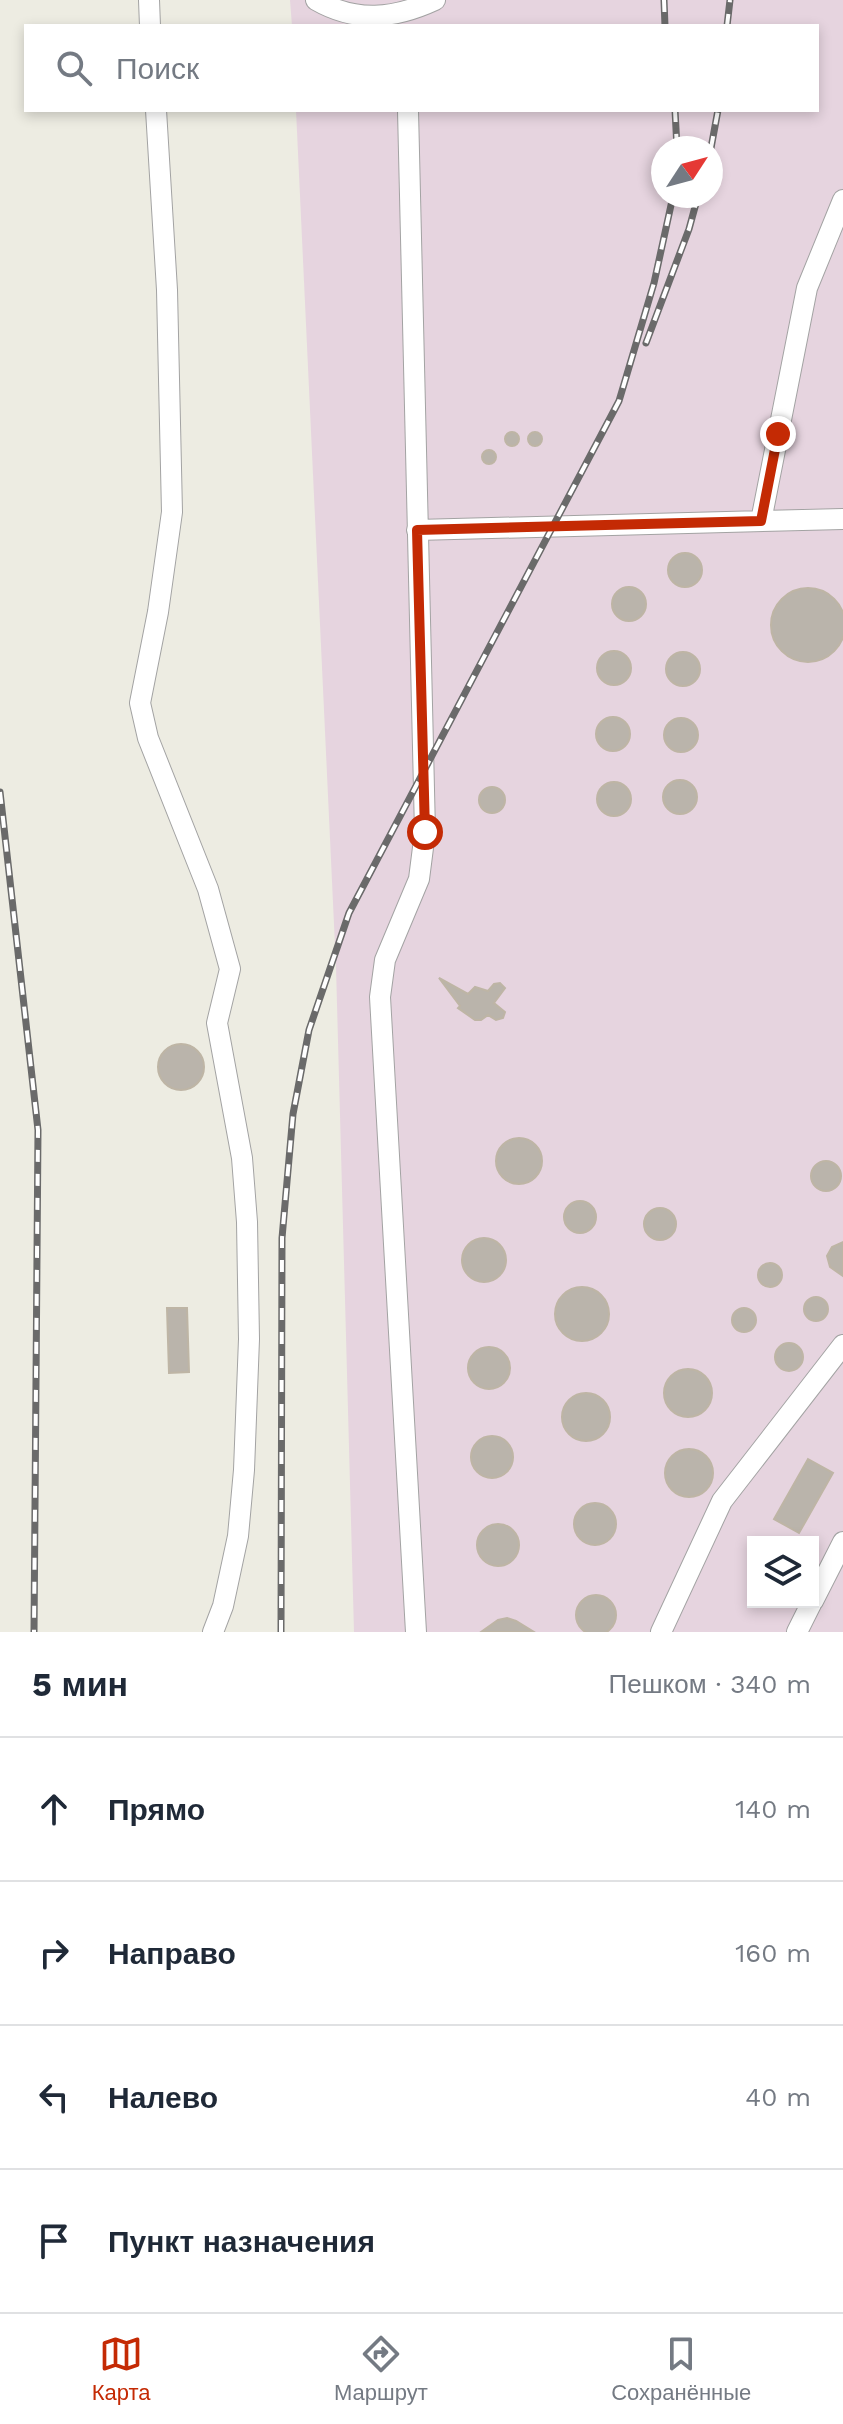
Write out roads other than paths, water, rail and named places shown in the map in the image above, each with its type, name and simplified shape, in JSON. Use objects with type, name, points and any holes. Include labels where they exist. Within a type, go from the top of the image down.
[{"type":"street","points":[[149,0],[150,24]]},
{"type":"street","points":[[316,0],[354,16],[406,19],[435,0]]},
{"type":"street","points":[[156,112],[167,290],[172,512],[158,612],[140,703],[153,750],[208,889],[230,969],[217,1023],[242,1158],[247,1222],[249,1339],[244,1470],[238,1536],[223,1606],[213,1632]]},
{"type":"street","points":[[408,112],[425,832],[419,879],[385,960],[380,997],[416,1632]]},
{"type":"street","points":[[761,521],[807,288],[843,200]]},
{"type":"street","points":[[417,530],[843,519]]},
{"type":"street","points":[[661,1632],[722,1501],[843,1345]]},
{"type":"street","points":[[819,1589],[843,1542]]},
{"type":"street","points":[[797,1632],[809,1608]]},
{"type":"railway","points":[[664,0],[665,24]]},
{"type":"railway","points":[[727,24],[730,0]]},
{"type":"railway","points":[[675,112],[676,136]]},
{"type":"railway","points":[[713,136],[718,112]]},
{"type":"railway","points":[[281,1632],[282,1238],[293,1114],[309,1030],[349,913],[619,401],[654,283],[670,208]]},
{"type":"railway","points":[[646,343],[695,208]]},
{"type":"railway","points":[[0,792],[38,1130],[34,1632]]}]
